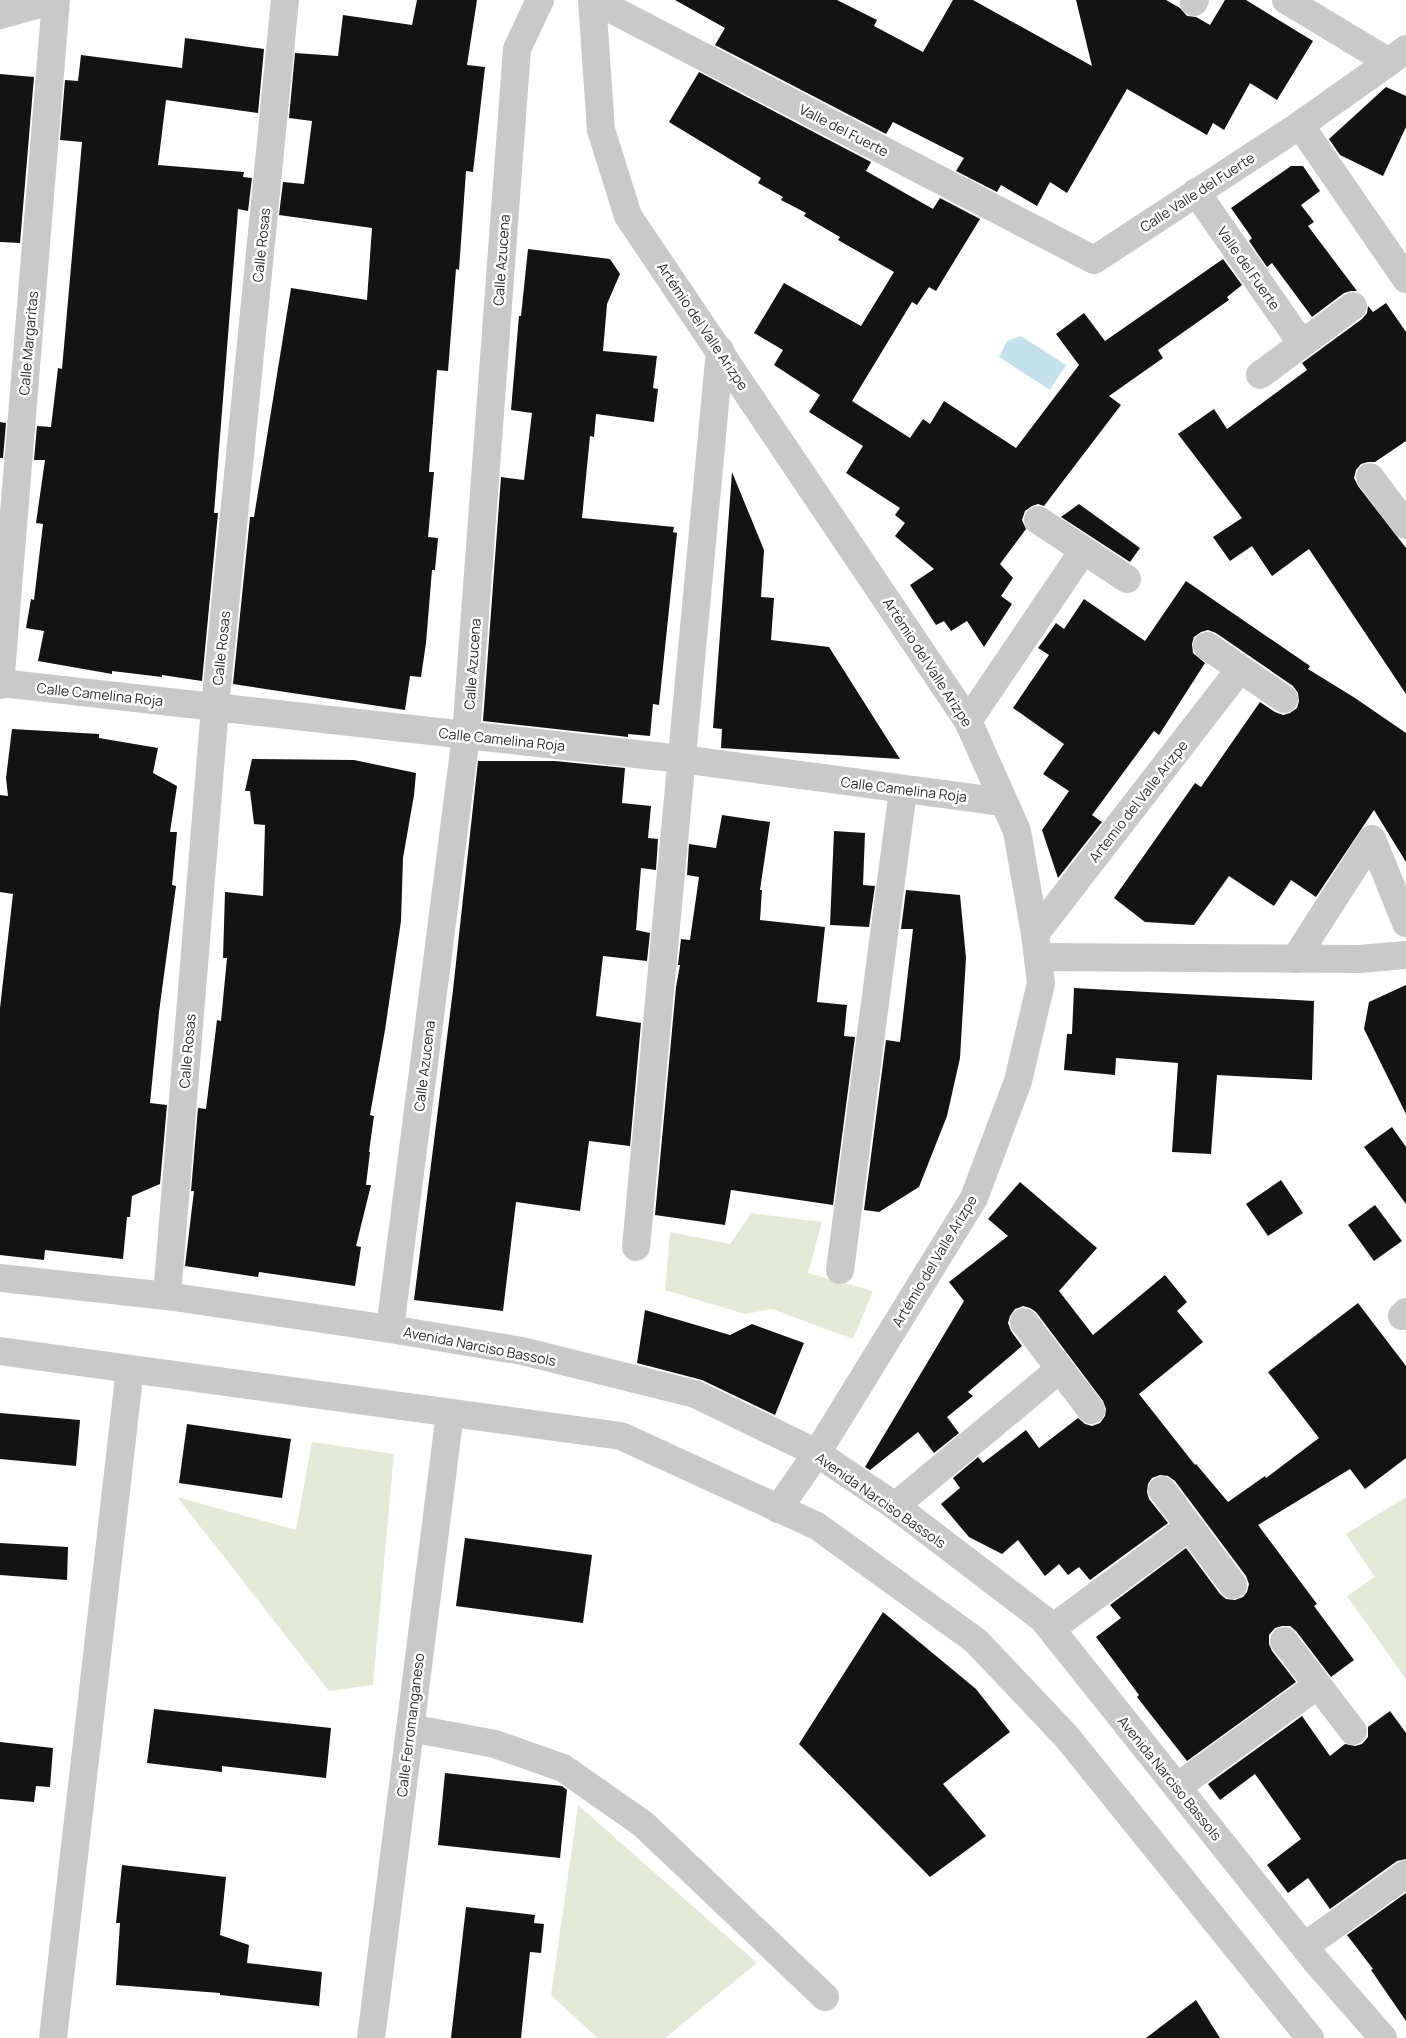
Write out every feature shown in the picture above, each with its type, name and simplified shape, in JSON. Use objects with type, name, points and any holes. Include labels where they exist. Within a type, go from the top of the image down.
[{"type":"street","points":[[0,15],[55,0]]},
{"type":"street","name":"Calle Margaritas","points":[[0,684],[55,0]]},
{"type":"street","name":"Calle Rosas","points":[[168,1296],[215,707],[285,0]]},
{"type":"street","name":"Calle Azucena","points":[[390,1329],[466,736],[517,50],[540,0]]},
{"type":"street","name":"Valle del Fuerte","points":[[593,0],[1094,260]]},
{"type":"street","name":"Artémio del Valle Arizpe","points":[[593,0],[601,130],[628,216],[968,721],[1016,831],[1037,945],[1041,983],[1018,1081],[974,1198],[817,1453],[778,1509]]},
{"type":"street","points":[[1286,0],[1398,55]]},
{"type":"street","name":"Calle Valle del Fuerte","points":[[1094,260],[1300,125],[1398,55]]},
{"type":"street","points":[[1300,125],[1406,279]]},
{"type":"street","name":"Valle del Fuerte","points":[[1196,192],[1302,344]]},
{"type":"street","points":[[1260,375],[1353,306]]},
{"type":"street","points":[[636,1247],[720,350]]},
{"type":"street","points":[[1370,477],[1406,525]]},
{"type":"street","points":[[1038,520],[1127,579]]},
{"type":"street","points":[[968,721],[1083,551]]},
{"type":"street","points":[[1207,646],[1284,699]]},
{"type":"street","name":"Artemio del Valle Arizpe","points":[[1037,945],[1240,669]]},
{"type":"street","name":"Calle Camelina Roja","points":[[0,684],[681,759],[1003,802]]},
{"type":"street","points":[[840,1270],[904,790]]},
{"type":"street","points":[[1295,959],[1372,839],[1406,923]]},
{"type":"street","points":[[1037,945],[1295,959],[1360,959],[1406,955]]},
{"type":"street","name":"Avenida Narciso Bassols","points":[[0,1278],[168,1296],[522,1350],[695,1394],[817,1453],[895,1506],[1042,1618],[1305,1946],[1383,2038]]},
{"type":"street","points":[[1024,1322],[1091,1410]]},
{"type":"street","points":[[0,1351],[620,1436],[817,1526],[976,1641],[1066,1736],[1310,2038]]},
{"type":"street","points":[[53,2038],[130,1369]]},
{"type":"street","points":[[895,1506],[1060,1369]]},
{"type":"street","name":"Calle Ferromanganeso","points":[[371,2038],[450,1413]]},
{"type":"street","points":[[1162,1490],[1234,1585]]},
{"type":"street","points":[[1051,1629],[1190,1527]]},
{"type":"street","points":[[1284,1641],[1354,1731]]},
{"type":"street","points":[[1177,1787],[1318,1685]]},
{"type":"street","points":[[410,1728],[495,1744],[563,1768],[642,1824],[825,1997]]},
{"type":"street","points":[[1305,1946],[1406,1874]]},
{"type":"green space","points":[[751,1213],[822,1222],[808,1273],[873,1291],[853,1339],[772,1309],[745,1314],[665,1290],[670,1232],[730,1244]]},
{"type":"green space","points":[[312,1442],[394,1454],[373,1685],[329,1691],[177,1497],[296,1530]]},
{"type":"green space","points":[[1406,1497],[1406,1679],[1347,1596],[1375,1577],[1346,1534]]},
{"type":"green space","points":[[578,1805],[757,1963],[665,2038],[597,2038],[551,1995]]},
{"type":"water","points":[[1021,336],[1066,365],[1050,390],[999,357],[1007,341]]},
{"type":"building","points":[[417,0],[477,0],[467,65],[485,67],[473,172],[466,171],[459,270],[456,269],[448,371],[437,370],[429,472],[434,472],[428,537],[438,538],[435,570],[432,570],[426,643],[421,677],[410,676],[405,710],[233,684],[250,517],[254,517],[291,288],[367,300],[372,228],[279,215],[283,182],[304,184],[312,121],[289,118],[295,53],[338,56],[343,15],[412,25]]},
{"type":"building","points":[[675,0],[837,0],[877,20],[874,26],[923,52],[953,0],[973,0],[1092,66],[1076,0],[1166,0],[1180,8],[1187,16],[1196,17],[1210,25],[1225,0],[1246,0],[1313,41],[1277,100],[1250,83],[1224,130],[1213,123],[1207,135],[1127,89],[1067,193],[1050,182],[1037,206],[1001,185],[997,192],[956,171],[964,158],[893,122],[886,134],[715,45],[725,28]]},
{"type":"building","points":[[185,38],[264,49],[258,113],[166,100],[158,165],[244,172],[243,177],[252,178],[248,211],[238,209],[214,513],[218,513],[202,681],[162,675],[162,677],[112,671],[112,674],[38,661],[44,631],[26,628],[31,599],[34,600],[43,524],[36,523],[45,460],[34,460],[37,426],[51,427],[58,368],[62,369],[82,142],[60,140],[65,80],[78,81],[81,55],[182,68]]},
{"type":"building","points":[[699,72],[871,162],[866,171],[933,209],[940,198],[980,219],[936,291],[929,287],[917,305],[912,302],[852,401],[910,438],[923,419],[930,424],[944,401],[1016,448],[1079,365],[1056,334],[1084,313],[1105,341],[1223,259],[1242,285],[1227,297],[1229,300],[1158,350],[1163,358],[1109,396],[1121,405],[1044,506],[1038,504],[1025,511],[1022,520],[1026,529],[1000,564],[1013,578],[1001,596],[1012,604],[984,647],[967,621],[951,631],[944,621],[936,625],[910,585],[934,569],[895,536],[905,523],[895,515],[900,508],[846,473],[863,446],[809,412],[820,395],[774,365],[783,350],[754,333],[784,283],[861,326],[894,272],[838,240],[840,237],[804,216],[806,213],[781,200],[783,197],[758,183],[761,178],[669,122]]},
{"type":"building","points":[[0,74],[34,77],[20,243],[0,242]]},
{"type":"building","points":[[1386,87],[1406,96],[1406,127],[1383,176],[1340,155],[1329,139]]},
{"type":"building","points":[[1291,166],[1303,166],[1320,191],[1301,205],[1314,222],[1308,226],[1357,291],[1344,293],[1312,317],[1272,263],[1267,267],[1249,241],[1252,238],[1231,208]]},
{"type":"building","points":[[528,249],[610,259],[620,274],[607,304],[603,351],[657,356],[653,388],[658,389],[654,422],[596,414],[594,437],[590,436],[582,518],[674,527],[673,532],[677,533],[659,705],[653,704],[650,736],[628,734],[628,737],[483,721],[501,477],[524,480],[532,413],[511,410],[519,316],[521,316]]},
{"type":"building","points":[[1386,303],[1406,332],[1406,441],[1375,462],[1361,464],[1356,470],[1354,478],[1358,486],[1406,548],[1406,694],[1309,549],[1272,576],[1252,546],[1230,561],[1213,537],[1242,518],[1178,434],[1214,409],[1227,429],[1307,370],[1302,363],[1362,319],[1367,313],[1368,306],[1373,312]]},
{"type":"building","points":[[0,422],[6,423],[3,458],[0,458]]},
{"type":"building","points":[[732,472],[764,550],[761,597],[774,598],[771,640],[829,647],[900,759],[721,748],[722,729],[713,728]]},
{"type":"building","points":[[1079,504],[1140,548],[1130,562],[1061,517]]},
{"type":"building","points":[[1186,581],[1310,666],[1308,669],[1406,733],[1406,862],[1374,810],[1316,897],[1291,880],[1274,906],[1229,876],[1194,925],[1145,922],[1114,898],[1195,783],[1201,787],[1260,702],[1283,715],[1297,708],[1299,701],[1298,693],[1293,686],[1216,633],[1208,630],[1194,637],[1192,644],[1193,653],[1205,663],[1159,735],[1154,731],[1092,815],[1102,822],[1058,878],[1042,830],[1069,791],[1043,774],[1064,744],[1013,708],[1049,655],[1038,648],[1056,623],[1064,629],[1084,599],[1145,641]]},
{"type":"building","points":[[12,729],[99,734],[99,738],[158,748],[153,773],[177,786],[170,832],[177,832],[172,885],[176,886],[159,1012],[150,1103],[167,1105],[160,1184],[132,1196],[130,1217],[127,1217],[123,1259],[45,1250],[44,1260],[0,1255],[0,1008],[13,894],[0,892],[0,795],[8,796],[6,778]]},
{"type":"building","points":[[252,759],[354,760],[416,773],[403,858],[401,921],[370,1115],[374,1116],[366,1185],[371,1185],[356,1246],[361,1247],[355,1286],[259,1272],[258,1277],[185,1266],[194,1191],[191,1191],[198,1108],[206,1109],[217,1020],[221,1021],[227,958],[223,958],[225,892],[263,896],[265,825],[254,824],[250,791],[245,791]]},
{"type":"building","points":[[478,761],[555,761],[625,768],[622,803],[651,806],[648,838],[658,839],[656,870],[641,868],[636,930],[650,933],[647,961],[603,956],[596,1016],[641,1023],[630,1146],[589,1141],[580,1211],[516,1202],[503,1311],[414,1300],[453,990]]},
{"type":"building","points":[[722,815],[770,822],[760,890],[762,890],[760,920],[825,927],[817,1002],[847,1005],[844,1036],[855,1037],[833,1205],[731,1190],[725,1225],[655,1215],[681,939],[690,940],[699,877],[687,875],[689,844],[716,848]]},
{"type":"building","points":[[834,831],[865,833],[863,885],[875,886],[869,927],[830,925]]},
{"type":"building","points":[[906,890],[960,895],[966,958],[960,1058],[947,1116],[919,1187],[879,1212],[864,1210],[886,1040],[900,1042],[913,929],[901,929]]},
{"type":"building","points":[[1406,985],[1406,1114],[1364,1029],[1369,1002]]},
{"type":"building","points":[[1074,988],[1314,1001],[1312,1080],[1217,1075],[1211,1154],[1172,1152],[1178,1063],[1116,1058],[1115,1075],[1064,1070],[1067,1034],[1072,1034]]},
{"type":"building","points":[[1392,1127],[1406,1147],[1406,1204],[1364,1147]]},
{"type":"building","points":[[1281,1180],[1303,1213],[1268,1236],[1246,1204]]},
{"type":"building","points":[[1020,1182],[1097,1248],[1059,1291],[1093,1335],[1165,1275],[1187,1302],[1177,1311],[1203,1342],[1139,1394],[1195,1465],[1228,1502],[1265,1476],[1266,1478],[1319,1438],[1268,1372],[1358,1303],[1406,1366],[1406,1458],[1365,1489],[1350,1469],[1258,1525],[1317,1604],[1314,1606],[1354,1660],[1331,1677],[1296,1631],[1290,1626],[1275,1628],[1269,1635],[1269,1644],[1272,1651],[1296,1682],[1187,1761],[1137,1697],[1139,1695],[1096,1637],[1121,1618],[1110,1605],[1186,1548],[1220,1594],[1226,1599],[1235,1600],[1243,1597],[1247,1592],[1249,1584],[1246,1576],[1175,1481],[1168,1476],[1160,1475],[1152,1478],[1148,1484],[1147,1492],[1149,1499],[1168,1523],[1090,1580],[1079,1567],[1068,1575],[1059,1564],[1045,1576],[1018,1540],[1002,1554],[969,1537],[941,1504],[960,1488],[953,1478],[978,1457],[983,1463],[1026,1430],[1039,1448],[1078,1418],[1085,1424],[1092,1426],[1100,1423],[1105,1416],[1106,1409],[1103,1401],[1036,1312],[1023,1306],[1015,1309],[1010,1316],[1008,1323],[1011,1331],[1022,1346],[968,1392],[973,1396],[947,1417],[959,1433],[934,1453],[918,1432],[870,1470],[865,1467],[964,1301],[949,1282],[1008,1236],[988,1219]]},
{"type":"building","points":[[1375,1205],[1402,1241],[1374,1261],[1348,1225]]},
{"type":"building","points":[[645,1310],[730,1335],[752,1324],[804,1343],[775,1415],[702,1380],[637,1363]]},
{"type":"building","points":[[0,1413],[80,1420],[76,1466],[0,1459]]},
{"type":"building","points":[[187,1424],[291,1439],[282,1498],[179,1483]]},
{"type":"building","points":[[465,1538],[592,1555],[583,1623],[456,1606]]},
{"type":"building","points":[[0,1543],[68,1547],[67,1580],[0,1575]]},
{"type":"building","points":[[883,1612],[976,1689],[1010,1732],[943,1784],[986,1836],[930,1877],[799,1744]]},
{"type":"building","points":[[154,1709],[331,1728],[326,1778],[222,1766],[222,1772],[147,1763]]},
{"type":"building","points":[[1390,1711],[1406,1733],[1406,1859],[1397,1861],[1330,1909],[1308,1878],[1288,1893],[1267,1865],[1301,1839],[1255,1774],[1220,1800],[1208,1784],[1302,1716],[1330,1756],[1345,1744],[1355,1746],[1362,1744],[1368,1737],[1368,1727]]},
{"type":"building","points":[[0,1742],[53,1748],[50,1787],[36,1786],[34,1802],[0,1799]]},
{"type":"building","points":[[445,1773],[562,1786],[567,1790],[560,1858],[438,1845]]},
{"type":"building","points":[[122,1865],[226,1877],[220,1935],[249,1945],[247,1963],[322,1972],[319,2006],[220,1995],[220,1993],[116,1985],[120,1923],[116,1923]]},
{"type":"building","points":[[1406,1893],[1406,2021],[1371,1970],[1373,1969],[1347,1935]]},
{"type":"building","points":[[466,1907],[535,1915],[534,1923],[544,1924],[541,1953],[530,1952],[521,2038],[451,2038]]},
{"type":"building","points":[[1196,2000],[1220,2038],[1146,2038]]}]
